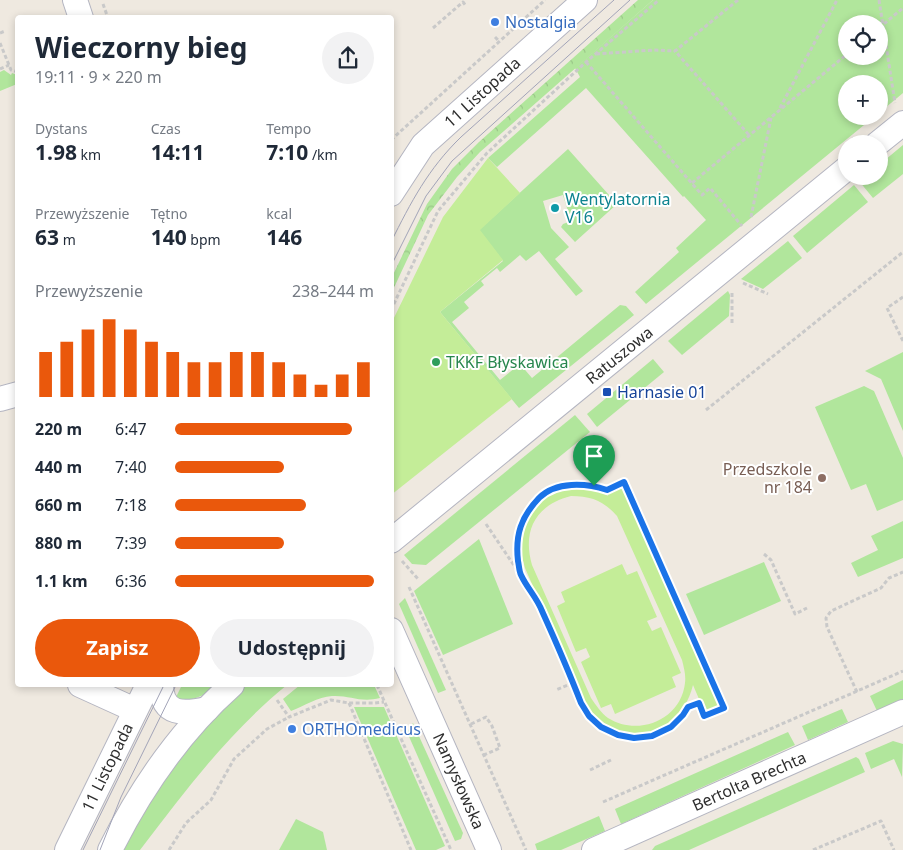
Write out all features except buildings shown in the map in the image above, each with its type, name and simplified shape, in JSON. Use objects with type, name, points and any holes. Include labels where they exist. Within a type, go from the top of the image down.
[{"type":"street","points":[[75,0],[80,15]]},
{"type":"street","name":"11 Listopada","points":[[394,189],[423,145],[585,0]]},
{"type":"street","points":[[883,135],[899,113]]},
{"type":"street","name":"Ratuszowa","points":[[396,550],[838,176]]},
{"type":"street","points":[[0,399],[15,395]]},
{"type":"street","name":"Namysłowska","points":[[394,637],[489,850]]},
{"type":"street","points":[[84,687],[135,710]]},
{"type":"street","name":"11 Listopada","points":[[67,850],[147,687]]},
{"type":"street","points":[[162,687],[164,697],[173,710],[181,713],[192,713],[207,709]]},
{"type":"street","points":[[110,850],[154,773],[176,744],[207,709],[230,687]]},
{"type":"street","name":"Bertolta Brechta","points":[[594,850],[903,712]]},
{"type":"path","points":[[101,0],[107,15]]},
{"type":"path","points":[[394,137],[545,0]]},
{"type":"path","points":[[394,304],[438,211],[487,153],[586,62],[659,0]]},
{"type":"path","points":[[595,54],[654,50],[675,51],[738,0]]},
{"type":"path","points":[[780,109],[837,0]]},
{"type":"path","points":[[878,0],[880,15]]},
{"type":"path","points":[[433,28],[464,1],[466,6]]},
{"type":"path","points":[[888,20],[903,8]]},
{"type":"path","points":[[0,33],[5,32]]},
{"type":"path","points":[[495,37],[499,41]]},
{"type":"path","points":[[0,43],[11,70],[15,71]]},
{"type":"path","points":[[675,51],[750,135]]},
{"type":"path","points":[[888,56],[899,113]]},
{"type":"path","points":[[586,62],[702,195],[710,188],[744,228]]},
{"type":"path","points":[[692,183],[838,62]]},
{"type":"path","points":[[0,69],[9,65]]},
{"type":"path","points":[[750,223],[771,117]]},
{"type":"path","points":[[706,410],[903,252]]},
{"type":"path","points":[[740,282],[768,294]]},
{"type":"path","points":[[732,289],[732,323]]},
{"type":"path","points":[[903,297],[887,308],[903,341]]},
{"type":"path","points":[[486,524],[520,574],[538,600],[581,703],[589,716],[601,727],[618,735],[634,738],[652,736],[671,727],[688,707],[699,703],[704,716],[724,708],[624,482],[607,490],[594,486],[579,485],[554,488],[543,494],[525,514],[519,528],[517,540],[520,574]]},
{"type":"path","points":[[396,550],[418,579]]},
{"type":"path","points":[[764,554],[770,560],[795,614],[808,608]]},
{"type":"path","points":[[857,692],[827,627],[826,618],[831,611],[881,588],[889,578],[903,572]]},
{"type":"path","points":[[409,587],[526,850]]},
{"type":"path","points":[[603,802],[903,671]]},
{"type":"path","points":[[556,690],[574,683]]},
{"type":"path","points":[[378,687],[451,850]]},
{"type":"path","points":[[277,700],[289,717]]},
{"type":"path","points":[[169,850],[186,823],[212,800],[234,759],[266,729],[289,717],[331,700],[349,703],[384,702]]},
{"type":"path","points":[[349,703],[411,850]]},
{"type":"path","points":[[471,724],[486,717],[495,732],[500,748],[484,755]]},
{"type":"path","points":[[590,770],[611,760]]},
{"type":"path","points":[[813,850],[881,821],[894,850]]},
{"type":"green space","points":[[638,0],[653,0],[480,152],[457,177],[428,215],[394,288],[394,273],[427,204],[452,169],[479,142]]},
{"type":"green space","points":[[653,0],[903,0],[903,93],[888,106],[888,75],[838,75],[838,125],[864,125],[852,135],[838,135],[838,146],[646,304],[635,292],[679,252],[676,248],[706,220],[683,197],[586,88],[497,167],[488,158],[580,77],[575,68]]},
{"type":"green space","points":[[4,70],[11,75],[12,73],[15,74],[15,85],[0,91],[0,72]]},
{"type":"green space","points":[[903,145],[903,174],[873,198],[862,185],[888,185],[888,158]]},
{"type":"green space","points":[[568,149],[617,204],[575,242],[561,227],[563,224],[571,221],[563,195],[543,201],[551,228],[569,247],[555,259],[583,291],[576,296],[539,251],[526,261],[520,255],[500,272],[497,268],[481,281],[484,285],[464,302],[469,308],[452,322],[500,380],[520,364],[532,378],[620,305],[626,306],[634,315],[519,408],[440,312],[503,261],[479,230]]},
{"type":"green space","name":"TKKF Błyskawica","points":[[488,158],[520,193],[480,230],[503,260],[440,312],[512,399],[394,493],[394,318],[443,217]]},
{"type":"green space","points":[[854,185],[868,202],[807,253],[793,236]]},
{"type":"green space","points":[[788,241],[802,258],[763,289],[741,279]]},
{"type":"green space","points":[[728,291],[730,295],[729,316],[682,355],[668,341]]},
{"type":"green space","points":[[903,352],[903,431],[881,379],[865,371]]},
{"type":"green space","points":[[653,359],[664,372],[597,427],[587,414]]},
{"type":"green space","points":[[864,386],[874,391],[903,458],[903,500],[877,511],[866,484],[851,490],[815,407]]},
{"type":"green space","points":[[575,415],[590,432],[426,565],[412,564],[404,555]]},
{"type":"green space","points":[[622,485],[721,706],[705,713],[693,685],[685,705],[674,719],[660,729],[644,734],[627,733],[611,727],[596,716],[583,700],[525,568],[521,552],[520,542],[523,526],[529,514],[547,497],[571,488],[596,490],[608,496],[607,493]],"holes":[[[578,496],[597,500],[617,516],[682,660],[685,671],[682,696],[676,707],[656,722],[632,726],[608,718],[599,709],[591,698],[532,565],[529,541],[535,521],[541,513],[559,500]]]},
{"type":"green space","points":[[903,521],[903,558],[858,577],[851,563],[878,550],[871,536]]},
{"type":"green space","points":[[479,539],[513,624],[443,655],[414,591]]},
{"type":"green space","points":[[764,562],[781,601],[704,635],[686,594]]},
{"type":"green space","points":[[622,564],[627,575],[637,571],[657,617],[647,621],[652,631],[661,627],[681,673],[672,677],[676,687],[615,714],[611,704],[601,708],[581,662],[590,657],[586,648],[576,652],[557,606],[565,602],[561,592]]},
{"type":"green space","points":[[405,598],[446,690],[438,693],[399,604]]},
{"type":"green space","points":[[903,680],[903,699],[877,711],[870,696]]},
{"type":"green space","points":[[181,687],[215,687],[199,697],[188,700],[177,700],[176,697]]},
{"type":"green space","points":[[242,687],[285,687],[227,742],[191,784],[140,850],[120,850],[152,793],[215,712]]},
{"type":"green space","points":[[298,687],[375,687],[380,698],[367,700],[332,696],[316,700],[291,711],[283,699]]},
{"type":"green space","points":[[354,707],[384,707],[445,846],[436,850],[416,850]]},
{"type":"green space","points":[[842,709],[848,722],[808,740],[802,726]]},
{"type":"green space","points":[[413,723],[463,833],[461,839],[455,841],[407,732]]},
{"type":"green space","points":[[788,732],[795,745],[621,824],[615,809]]},
{"type":"green space","points":[[893,741],[903,744],[902,777],[894,759],[871,769],[865,753]]},
{"type":"green space","points":[[856,757],[859,759],[865,772],[689,850],[652,850],[655,846]]},
{"type":"green space","points":[[599,816],[605,831],[561,850],[537,850],[535,844]]},
{"type":"green space","points":[[296,819],[323,832],[327,850],[279,850]]},
{"type":"tram line","points":[[394,236],[421,186],[449,149],[614,0]]},
{"type":"tram line","points":[[394,260],[426,196],[452,161],[630,0]]},
{"type":"tram line","points":[[83,850],[163,687]]},
{"type":"tram line","points":[[100,850],[121,797],[175,687]]},
{"type":"place","name":"Nostalgia","points":[[495,22]]},
{"type":"place","name":"Wentylatornia V16","points":[[555,208]]},
{"type":"place","name":"TKKF Błyskawica","points":[[436,362]]},
{"type":"place","name":"Harnasie 01","points":[[607,392]]},
{"type":"place","name":"Przedszkole nr 184","points":[[822,478]]},
{"type":"place","name":"ORTHOmedicus","points":[[292,729]]},
{"type":"route","points":[[624,482],[724,708],[704,716],[699,703],[688,707],[671,727],[652,736],[634,738],[618,735],[601,727],[589,716],[581,703],[538,600],[520,574],[517,540],[519,528],[525,514],[543,494],[554,488],[568,485],[594,486],[607,490],[624,482]]}]
